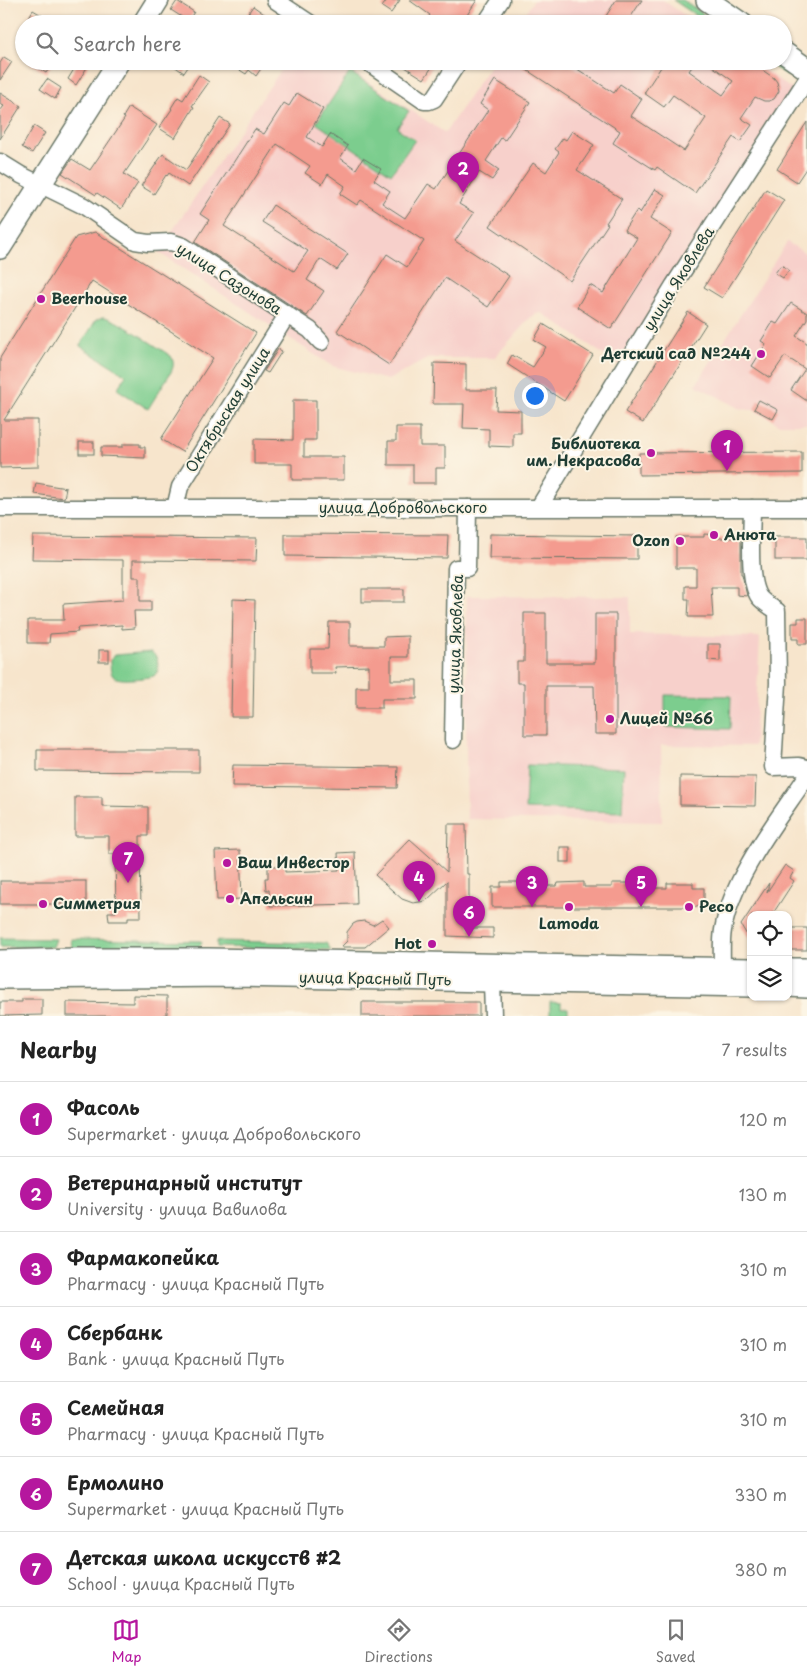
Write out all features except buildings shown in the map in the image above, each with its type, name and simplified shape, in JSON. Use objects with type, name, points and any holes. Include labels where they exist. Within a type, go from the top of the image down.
[{"type":"main road","points":[[149,15],[158,0]]},
{"type":"main road","points":[[708,0],[729,15]]},
{"type":"main road","points":[[792,58],[807,69]]},
{"type":"main road","points":[[0,248],[113,70]]},
{"type":"main road","name":"улица Красный Путь","points":[[0,961],[209,959],[747,986]]},
{"type":"main road","name":"улица Красный Путь","points":[[0,978],[747,969]]},
{"type":"main road","points":[[792,969],[807,969]]},
{"type":"main road","points":[[792,986],[807,987]]},
{"type":"street","points":[[275,0],[298,15]]},
{"type":"street","points":[[491,15],[501,0]]},
{"type":"street","points":[[379,70],[424,101],[434,99],[454,70]]},
{"type":"street","name":"улица Яковлева","points":[[539,507],[674,285],[807,79]]},
{"type":"street","name":"улица Сазонова","points":[[0,162],[40,185],[84,206],[135,241],[148,243],[171,242],[183,246],[310,330],[321,342]]},
{"type":"street","name":"Октябрьская улица","points":[[175,508],[180,487],[287,316]]},
{"type":"street","name":"улица Добровольского","points":[[0,508],[807,508]]},
{"type":"street","name":"улица Яковлева","points":[[453,740],[456,568],[467,568],[468,508]]},
{"type":"street","points":[[752,508],[752,567],[754,585],[759,597],[777,611],[778,683],[773,767],[799,766],[807,768]]},
{"type":"street","points":[[722,968],[722,932],[741,876],[807,776]]},
{"type":"street","points":[[491,973],[493,1016]]},
{"type":"shaded area","points":[[534,0],[663,0],[684,15],[524,15]]},
{"type":"shaded area","points":[[281,70],[350,70],[445,133],[487,70],[765,70],[793,90],[619,365],[542,313],[530,318],[494,358],[429,358],[388,380],[332,366],[158,252]]},
{"type":"shaded area","name":"Детский сад №244","points":[[787,242],[807,254],[807,424],[777,424],[753,410],[741,409],[696,385]]},
{"type":"shaded area","name":"Лицей №66","points":[[467,596],[630,597],[630,634],[760,637],[754,746],[661,745],[662,822],[467,819]]},
{"type":"green space","points":[[673,0],[683,0],[705,15],[696,15]]},
{"type":"green space","points":[[778,70],[786,70],[789,72],[787,76]]},
{"type":"green space","points":[[350,72],[409,111],[397,128],[415,140],[391,174],[316,123]]},
{"type":"green space","points":[[102,317],[126,327],[171,356],[173,360],[172,370],[148,409],[117,389],[126,375],[80,346],[96,320]]},
{"type":"green space","points":[[151,652],[158,663],[158,671],[154,676],[120,679],[113,676],[110,660],[115,655]]},
{"type":"green space","points":[[665,695],[731,696],[730,729],[665,727]]},
{"type":"green space","points":[[527,765],[624,768],[622,812],[525,809]]},
{"type":"green space","points":[[0,938],[56,939],[53,947],[0,947]]},
{"type":"green space","points":[[71,939],[201,941],[202,943],[199,947],[72,948]]},
{"type":"green space","points":[[217,941],[326,943],[331,950],[217,947]]},
{"type":"green space","points":[[550,1002],[561,1003],[561,1008],[568,1008],[568,1016],[550,1016]]},
{"type":"place","name":"Ветеринарный институт","points":[[463,193]]},
{"type":"place","name":"Beerhouse","points":[[41,299]]},
{"type":"place","name":"Детский сад №244","points":[[761,354]]},
{"type":"place","name":"Библиотека им. Некрасова","points":[[651,453]]},
{"type":"place","name":"Фасоль","points":[[727,471]]},
{"type":"place","name":"Анюта","points":[[714,535]]},
{"type":"place","name":"Ozon","points":[[680,541]]},
{"type":"place","name":"Лицей №66","points":[[610,719]]},
{"type":"place","name":"Ваш Инвестор","points":[[227,863]]},
{"type":"place","name":"Детская школа искусств #2","points":[[128,883]]},
{"type":"place","name":"Апельсин","points":[[230,899]]},
{"type":"place","name":"Сбербанк","points":[[419,902]]},
{"type":"place","name":"Симметрия","points":[[43,904]]},
{"type":"place","name":"Фармакопейка","points":[[532,907]]},
{"type":"place","name":"Lamoda","points":[[569,907]]},
{"type":"place","name":"Семейная","points":[[641,907]]},
{"type":"place","name":"Ресо","points":[[689,907]]},
{"type":"place","name":"Ермолино","points":[[469,937]]},
{"type":"place","name":"Hot","points":[[432,944]]}]
